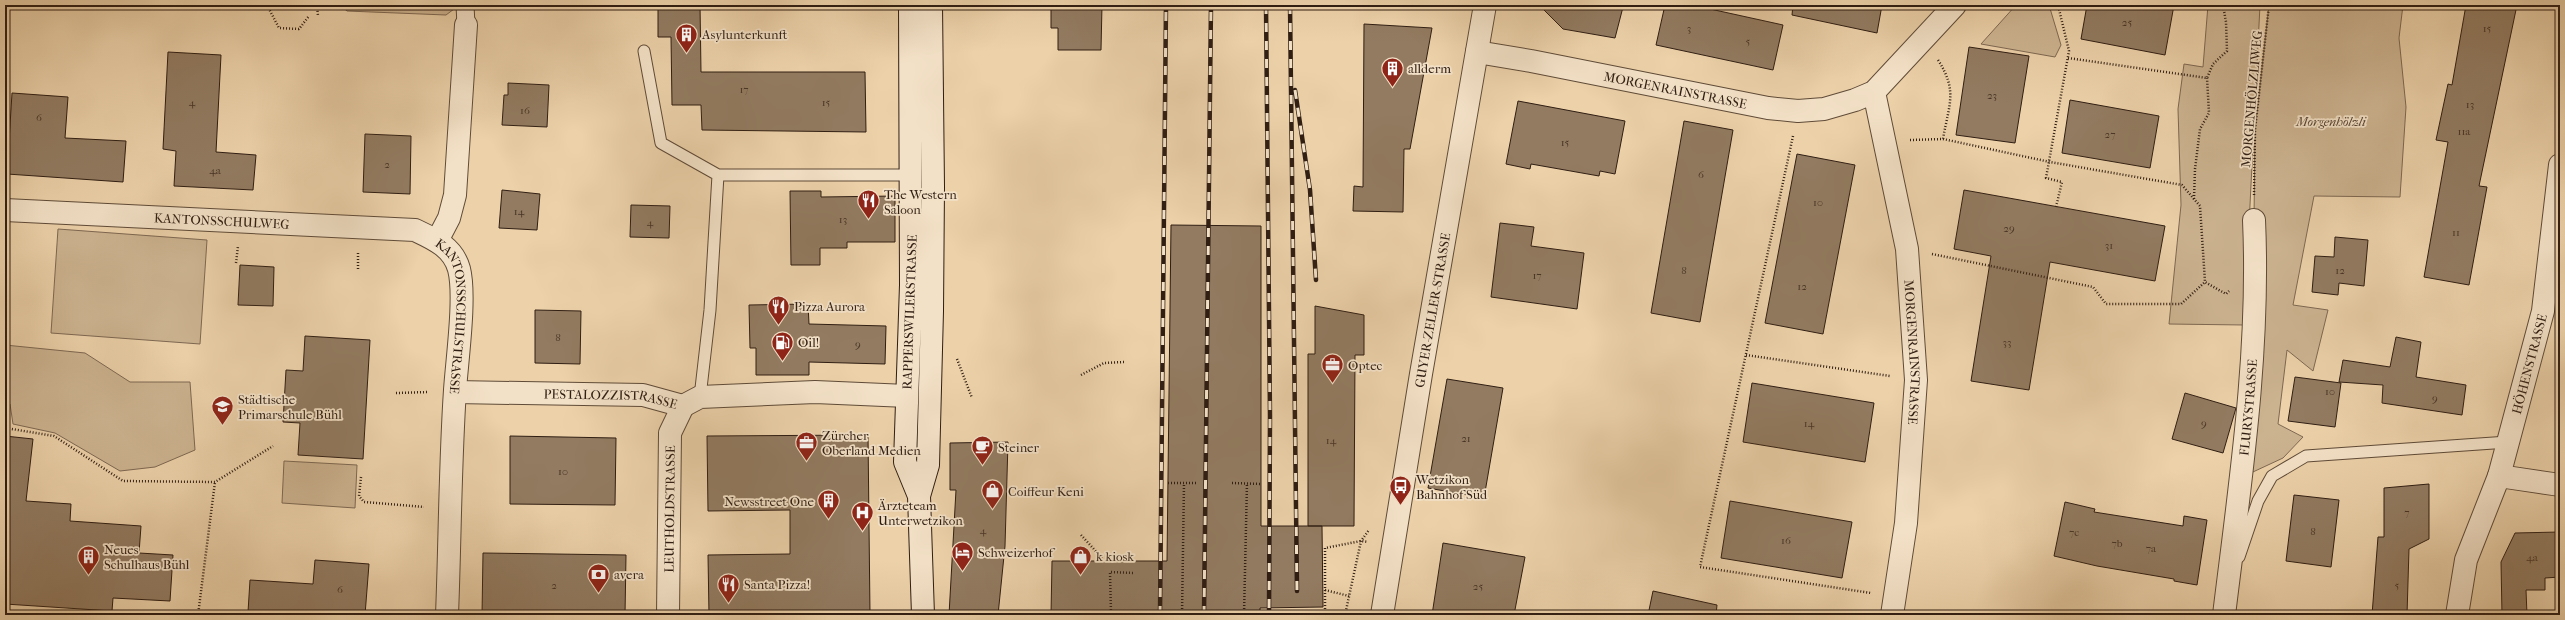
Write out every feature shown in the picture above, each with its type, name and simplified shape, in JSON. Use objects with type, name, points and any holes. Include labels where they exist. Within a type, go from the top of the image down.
[{"type":"street","name":"RAPPERSWILERSTRASSE","points":[[910,5],[912,175],[911,285],[905,462],[920,496]]},
{"type":"street","name":"RAPPERSWILERSTRASSE","points":[[923,615],[920,496],[928,465],[934,187],[931,5]]},
{"type":"street","name":"GUYER-ZELLER-STRASSE","points":[[1382,615],[1421,374],[1485,5]]},
{"type":"street","name":"MORGENRAINSTRASSE","points":[[1477,52],[1531,61],[1768,108],[1798,110],[1824,108],[1855,100],[1874,92],[1955,5]]},
{"type":"street","name":"KANTONSSCHULSTRASSE","points":[[447,615],[455,392],[461,295],[459,270],[452,253],[437,240],[449,218],[455,195],[465,15]]},
{"type":"street","name":"MORGENRAINSTRASSE","points":[[1874,92],[1907,249],[1916,380],[1906,523],[1894,606]]},
{"type":"street","name":"HÖHENSTRASSE","points":[[2457,615],[2466,560],[2499,476],[2543,311],[2560,165]]},
{"type":"street","name":"KANTONSSCHULWEG","points":[[5,210],[416,230],[437,240]]},
{"type":"street","name":"FLURYSTRASSE","points":[[2224,615],[2254,340],[2256,272],[2254,220]]},
{"type":"street","name":"PESTALOZZISTRASSE","points":[[455,392],[643,395],[691,401],[815,392],[907,396]]},
{"type":"street","name":"LEUTHOLDSTRASSE","points":[[668,615],[670,433],[691,401]]},
{"type":"street","points":[[2499,476],[2560,485]]},
{"type":"lane","points":[[644,51],[661,143],[718,175],[912,175]]},
{"type":"lane","points":[[691,401],[710,310],[718,175]]},
{"type":"lane","name":"FLURYSTRASSE","points":[[2227,594],[2258,502],[2272,476],[2306,456],[2508,442]]},
{"type":"path","points":[[267,5],[279,28],[299,29],[309,16]]},
{"type":"path","points":[[317,5],[318,16]]},
{"type":"path","points":[[2056,206],[2062,182],[2046,178],[2069,51],[2058,5]]},
{"type":"path","points":[[2194,199],[2195,169],[2200,128],[2209,113],[2207,78],[2213,64],[2227,51],[2226,22],[2223,5]]},
{"type":"path","name":"MORGENHÖLZLIWEG","points":[[2254,220],[2255,130],[2269,5]]},
{"type":"path","points":[[1924,38],[1948,76],[1951,89],[1943,139]]},
{"type":"path","points":[[2068,58],[2207,78]]},
{"type":"path","points":[[1798,110],[1700,567],[1894,606]]},
{"type":"path","points":[[1884,141],[1943,139],[2050,162],[2182,185],[2200,206],[2205,282]]},
{"type":"path","points":[[1907,249],[2093,287],[2106,304],[2181,304],[2205,282]]},
{"type":"path","points":[[2205,282],[2226,294],[2247,273],[2256,272]]},
{"type":"path","points":[[1746,354],[1916,380]]},
{"type":"path","points":[[1081,375],[1104,363],[1124,362]]},
{"type":"path","points":[[396,393],[455,392]]},
{"type":"path","points":[[5,410],[6,428],[54,436],[123,481],[214,482],[273,446]]},
{"type":"path","points":[[361,477],[359,496],[364,502],[451,509]]},
{"type":"path","points":[[198,615],[214,482]]},
{"type":"path","points":[[1168,483],[1197,483]]},
{"type":"path","points":[[1182,615],[1184,483]]},
{"type":"path","points":[[1232,483],[1261,484]]},
{"type":"path","points":[[1244,615],[1247,483]]},
{"type":"path","points":[[1081,535],[1103,559]]},
{"type":"path","points":[[1325,609],[1325,548],[1361,541],[1345,615]]},
{"type":"path","points":[[1111,613],[1110,572],[1134,573]]},
{"type":"path","points":[[1325,590],[1349,596]]},
{"type":"green space","points":[[340,5],[454,5],[454,9],[446,15],[347,11]]},
{"type":"green space","points":[[2016,5],[2049,5],[2061,45],[2055,57],[1981,44]]},
{"type":"green space","points":[[2208,5],[2260,5],[2244,325],[2169,324],[2181,205],[2178,109],[2184,64],[2203,67]]},
{"type":"green space","name":"Morgenhölzli","points":[[2269,5],[2403,5],[2399,38],[2406,107],[2400,197],[2314,196],[2293,305],[2328,310],[2313,371],[2287,350],[2278,424],[2303,437],[2283,458],[2240,478],[2254,220],[2255,130]]},
{"type":"green space","points":[[58,229],[207,240],[200,344],[51,333]]},
{"type":"green space","points":[[5,345],[85,353],[130,382],[190,382],[195,450],[155,467],[120,471],[55,433],[13,424],[10,404],[5,403]]},
{"type":"green space","points":[[284,461],[357,465],[355,508],[282,503]]},
{"type":"building","points":[[658,5],[700,5],[701,72],[865,72],[866,132],[702,130],[701,105],[672,105],[671,37],[658,37]]},
{"type":"building","points":[[1051,5],[1102,5],[1101,50],[1058,50],[1058,28],[1051,28]]},
{"type":"building","points":[[1539,5],[1609,5],[1623,7],[1615,38],[1563,29]]},
{"type":"building","points":[[1665,5],[1692,5],[1783,25],[1773,70],[1656,45]]},
{"type":"building","points":[[1793,5],[1882,5],[1877,33],[1792,15]]},
{"type":"building","points":[[2087,5],[2174,5],[2165,55],[2081,39]]},
{"type":"building","points":[[2466,5],[2517,5],[2479,186],[2487,187],[2469,285],[2424,277],[2448,142],[2436,140],[2448,84],[2452,85]]},
{"type":"building","name":"allderm","points":[[1364,24],[1432,28],[1410,149],[1404,149],[1403,212],[1353,211],[1354,186],[1363,187]]},
{"type":"building","points":[[1969,47],[2029,56],[2015,143],[1956,135]]},
{"type":"building","points":[[168,52],[221,55],[216,152],[256,155],[253,190],[174,186],[176,151],[163,149]]},
{"type":"building","points":[[508,83],[549,85],[547,127],[502,125],[504,95],[508,95]]},
{"type":"building","points":[[12,93],[68,97],[65,138],[126,141],[123,182],[7,174]]},
{"type":"building","points":[[2070,100],[2159,116],[2150,168],[2062,153]]},
{"type":"building","points":[[1518,101],[1625,121],[1615,174],[1600,171],[1599,176],[1531,164],[1530,169],[1506,164]]},
{"type":"building","points":[[1684,121],[1733,130],[1700,322],[1651,313]]},
{"type":"building","points":[[365,134],[411,136],[410,194],[363,192]]},
{"type":"building","points":[[1797,154],[1855,165],[1823,334],[1765,323]]},
{"type":"building","points":[[502,190],[540,194],[537,230],[499,228]]},
{"type":"building","points":[[1964,190],[2165,226],[2155,281],[2050,262],[2029,390],[1971,381],[1991,256],[1954,249]]},
{"type":"building","points":[[790,191],[821,191],[821,197],[895,196],[895,242],[847,242],[847,248],[820,248],[820,265],[791,265]]},
{"type":"building","points":[[631,205],[670,206],[669,238],[630,237]]},
{"type":"building","points":[[1500,223],[1534,227],[1531,246],[1584,253],[1577,309],[1491,297]]},
{"type":"building","points":[[1171,225],[1261,226],[1261,526],[1322,526],[1323,607],[1260,608],[1260,615],[1051,615],[1052,561],[1167,561]]},
{"type":"building","points":[[2335,237],[2368,240],[2364,286],[2339,283],[2338,295],[2312,292],[2315,256],[2334,257]]},
{"type":"building","points":[[240,265],[274,267],[273,306],[238,305]]},
{"type":"building","points":[[808,304],[809,324],[886,326],[885,364],[809,362],[809,375],[756,375],[756,348],[750,348],[749,305]]},
{"type":"building","points":[[1315,306],[1364,315],[1364,355],[1355,355],[1354,526],[1308,526],[1308,354],[1315,354]]},
{"type":"building","points":[[535,310],[581,311],[580,364],[535,363]]},
{"type":"building","points":[[305,336],[370,340],[363,459],[298,455],[300,423],[283,422],[286,370],[303,371]]},
{"type":"building","points":[[2396,337],[2421,342],[2416,377],[2466,385],[2462,415],[2382,403],[2383,385],[2339,382],[2343,360],[2390,367]]},
{"type":"building","points":[[2295,377],[2341,383],[2335,427],[2288,421]]},
{"type":"building","points":[[1447,379],[1503,388],[1484,498],[1428,488]]},
{"type":"building","points":[[1752,383],[1874,403],[1865,462],[1743,442]]},
{"type":"building","points":[[2185,393],[2236,408],[2223,453],[2172,439]]},
{"type":"building","name":"Newsstreet One","points":[[868,435],[870,615],[709,615],[708,555],[790,554],[790,510],[708,511],[707,436]]},
{"type":"building","name":"Neues Schulhaus Bühl","points":[[5,436],[33,439],[26,501],[71,504],[70,521],[141,526],[139,553],[173,555],[170,601],[113,598],[112,611],[5,604]]},
{"type":"building","points":[[510,436],[616,438],[615,505],[510,504]]},
{"type":"building","points":[[1008,442],[1005,546],[998,615],[949,615],[956,490],[950,490],[950,443]]},
{"type":"building","points":[[2429,484],[2429,539],[2409,549],[2407,615],[2372,615],[2378,537],[2384,537],[2384,488]]},
{"type":"building","points":[[2294,495],[2339,500],[2331,567],[2286,561]]},
{"type":"building","points":[[1730,501],[1852,522],[1842,578],[1721,558]]},
{"type":"building","points":[[2065,502],[2095,509],[2094,512],[2183,526],[2184,516],[2207,520],[2197,585],[2174,581],[2174,579],[2097,566],[2054,556]]},
{"type":"building","points":[[2560,532],[2560,577],[2545,578],[2545,590],[2526,590],[2527,615],[2502,615],[2501,562],[2515,533]]},
{"type":"building","points":[[1443,543],[1525,557],[1514,615],[1432,615]]},
{"type":"building","points":[[483,553],[626,555],[625,615],[482,615]]},
{"type":"building","points":[[315,560],[369,564],[365,615],[248,612],[250,580],[313,584]]},
{"type":"building","points":[[1653,591],[1717,605],[1716,615],[1648,615]]},
{"type":"railway","points":[[1160,615],[1166,5]]},
{"type":"railway","points":[[1204,615],[1211,5]]},
{"type":"railway","points":[[1266,5],[1270,416],[1269,615]]},
{"type":"railway","points":[[1290,5],[1297,591]]},
{"type":"railway","points":[[1295,90],[1310,190],[1316,280]]},
{"type":"place","name":"Asylunterkunft","points":[[686,54]]},
{"type":"place","name":"allderm","points":[[1392,88]]},
{"type":"place","name":"The Western Saloon","points":[[869,220]]},
{"type":"place","name":"Pizza Aurora","points":[[779,326]]},
{"type":"place","name":"Oil!","points":[[783,362]]},
{"type":"place","name":"Optec","points":[[1332,384]]},
{"type":"place","name":"Städtische Primarschule Bühl","points":[[222,426]]},
{"type":"place","name":"Zürcher Oberland Medien","points":[[806,462]]},
{"type":"place","name":"Steiner","points":[[983,466]]},
{"type":"place","name":"Wetzikon Bahnhof Süd","points":[[1401,506]]},
{"type":"place","name":"Coiffeur Keni","points":[[993,510]]},
{"type":"place","name":"Newsstreet One","points":[[829,520]]},
{"type":"place","name":"Ärzteteam Unterwetzikon","points":[[862,532]]},
{"type":"place","name":"Schweizerhof","points":[[962,572]]},
{"type":"place","name":"Neues Schulhaus Bühl","points":[[88,576]]},
{"type":"place","name":"k kiosk","points":[[1080,576]]},
{"type":"place","name":"avera","points":[[598,594]]},
{"type":"place","name":"Santa Pizza!","points":[[728,604]]}]
